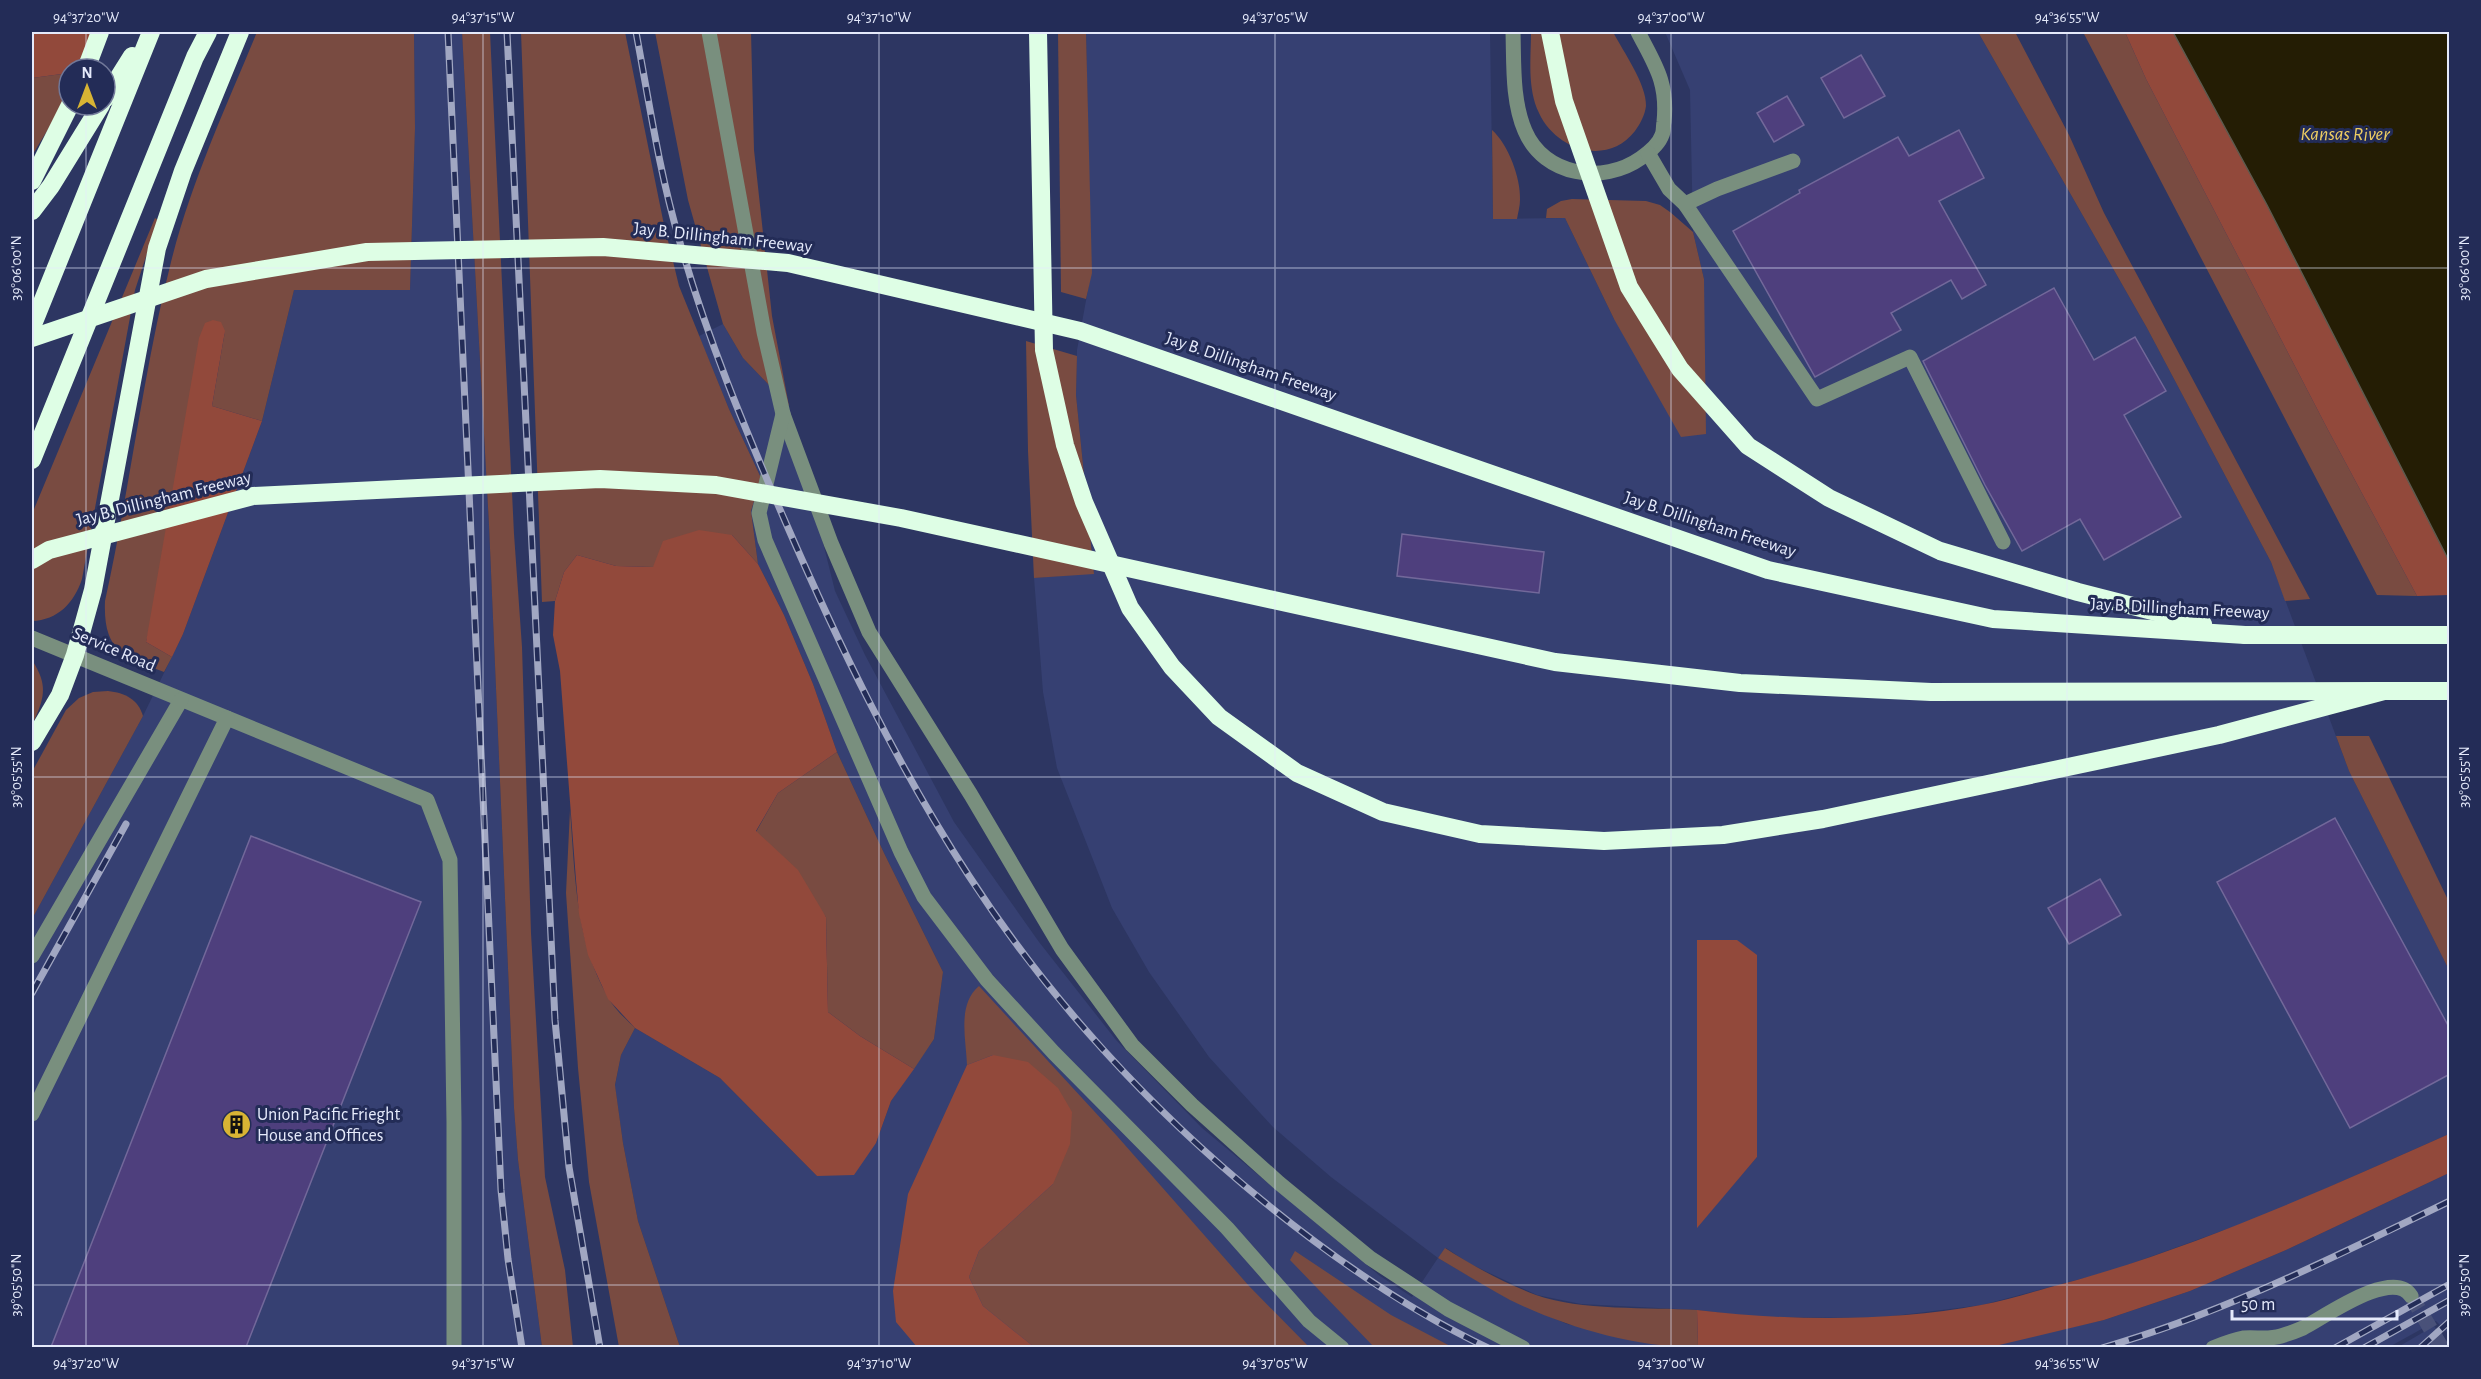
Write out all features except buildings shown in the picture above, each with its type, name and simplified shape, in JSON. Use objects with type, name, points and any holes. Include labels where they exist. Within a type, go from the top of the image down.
[{"type":"highway","points":[[91,57],[100,32]]},
{"type":"highway","points":[[117,81],[149,32]]},
{"type":"highway","points":[[32,327],[149,32]]},
{"type":"highway","points":[[195,57],[202,32]]},
{"type":"highway","points":[[32,460],[195,57],[208,32]]},
{"type":"highway","points":[[32,742],[60,695],[75,655],[93,590],[157,248],[183,171],[240,32]]},
{"type":"highway","points":[[1038,32],[1044,350],[1065,445],[1083,502],[1130,608],[1172,667],[1219,717],[1297,773],[1383,812],[1480,834],[1604,841],[1723,835],[1823,819],[2207,737],[2384,691]]},
{"type":"highway","points":[[1550,32],[1564,101],[1629,287],[1680,369],[1748,446],[1829,498],[1940,551],[2078,592],[2245,635]]},
{"type":"highway","points":[[32,181],[64,117]]},
{"type":"highway","points":[[32,211],[51,186],[94,117]]},
{"type":"highway","name":"Jay B. Dillingham Freeway","points":[[32,338],[206,279],[367,252],[603,247],[788,263],[1080,331],[1768,570],[1993,618],[2245,635],[2450,635]]},
{"type":"highway","name":"Jay B. Dillingham Freeway","points":[[32,560],[49,550],[253,496],[600,479],[716,484],[901,518],[1555,662],[1740,683],[1931,692],[2450,691]]},
{"type":"street","points":[[709,32],[764,332],[783,414],[831,543],[869,632],[971,795],[1062,949],[1132,1045],[1192,1105],[1244,1151],[1370,1258],[1448,1309],[1523,1347]]},
{"type":"street","points":[[1513,32],[1517,110],[1525,132],[1539,154],[1560,168],[1581,173],[1612,172],[1632,165],[1648,153],[1662,136],[1665,108],[1662,81],[1638,32]]},
{"type":"street","points":[[1648,153],[1669,189],[1685,204],[1817,399],[1910,357],[2003,542]]},
{"type":"street","points":[[1685,204],[1717,189],[1793,161]]},
{"type":"street","points":[[783,414],[759,513],[765,540],[901,852],[924,897],[987,980],[1054,1053],[1227,1228],[1309,1321],[1342,1347]]},
{"type":"street","name":"Service Road","points":[[32,638],[427,800],[450,860],[454,1122],[454,1347]]},
{"type":"street","points":[[32,956],[181,700]]},
{"type":"street","points":[[32,1114],[226,718]]},
{"type":"street","points":[[2213,1347],[2247,1338],[2278,1337],[2302,1328],[2331,1310],[2369,1292],[2392,1287],[2408,1290],[2411,1296]]},
{"type":"shaded area","points":[[32,32],[92,32],[81,57],[57,57],[57,75],[32,78]]},
{"type":"shaded area","points":[[257,32],[414,32],[415,128],[410,290],[294,290],[262,421],[212,406],[225,331],[146,642],[172,657],[164,672],[137,662],[118,650],[108,631],[105,601],[152,346],[179,232],[221,117]]},
{"type":"shaded area","points":[[414,32],[462,32],[489,525],[514,1108],[518,1160],[542,1347],[32,1348],[32,919],[143,716],[183,634],[262,421],[294,290],[410,289],[415,128]]},
{"type":"shaded area","points":[[462,32],[490,32],[514,534],[522,647],[531,933],[545,1177],[565,1270],[573,1347],[542,1347],[518,1160],[489,525]]},
{"type":"shaded area","points":[[521,32],[625,32],[663,220],[679,286],[729,409],[761,478],[751,511],[758,564],[732,535],[653,567],[616,566],[577,555],[564,572],[555,601],[542,602]]},
{"type":"shaded area","points":[[655,32],[751,32],[754,150],[772,316],[789,406],[743,358],[723,324],[688,200]]},
{"type":"shaded area","points":[[1058,32],[1086,32],[1092,273],[1086,299],[1061,292]]},
{"type":"shaded area","points":[[1086,32],[1490,32],[1493,219],[1565,218],[1614,319],[1704,279],[1693,232],[1690,90],[1665,32],[1978,32],[2147,328],[2271,562],[2349,771],[2449,970],[2449,1134],[2266,1215],[2111,1271],[1982,1305],[1877,1318],[1756,1317],[1697,1310],[1581,1304],[1537,1295],[1470,1264],[1446,1248],[1438,1258],[1331,1177],[1273,1127],[1209,1057],[1149,972],[1112,908],[1057,768],[1043,692],[1034,578],[1094,573],[1076,395],[1077,350],[1091,273]],"holes":[[[1697,941],[1757,1157],[1697,1227]]]},
{"type":"shaded area","points":[[1531,32],[1613,32],[1639,78],[1646,106],[1645,113],[1635,131],[1624,142],[1611,149],[1597,151],[1583,149],[1569,144],[1547,126],[1539,113],[1533,93],[1530,73]]},
{"type":"shaded area","points":[[1978,32],[2015,32],[2069,135],[2104,213],[2310,599],[2285,601],[2271,562],[2147,328]]},
{"type":"shaded area","points":[[2083,32],[2125,32],[2146,79],[2417,596],[2377,595]]},
{"type":"shaded area","points":[[2125,32],[2173,32],[2267,205],[2449,561],[2449,595],[2417,596],[2146,79]]},
{"type":"shaded area","points":[[57,75],[57,113],[32,156],[32,78]]},
{"type":"shaded area","points":[[1492,130],[1508,152],[1516,172],[1520,191],[1517,219],[1493,219]]},
{"type":"shaded area","points":[[1572,199],[1646,201],[1660,205],[1693,232],[1704,279],[1706,434],[1681,437],[1614,319],[1565,218],[1546,218],[1547,209],[1561,201]]},
{"type":"shaded area","points":[[155,218],[158,220],[135,290],[82,579],[70,603],[64,609],[50,617],[32,621],[32,514]]},
{"type":"shaded area","points":[[213,320],[221,322],[225,331],[212,406],[262,421],[183,634],[172,657],[146,642],[199,338],[205,323]]},
{"type":"shaded area","points":[[723,324],[743,358],[789,406],[835,591],[865,655],[954,822],[1039,942],[1116,1040],[1202,1128],[1380,1276],[1412,1297],[1438,1258],[1511,1300],[1567,1324],[1669,1347],[680,1347],[638,1221],[623,1143],[615,1086],[621,1055],[635,1028],[720,1078],[817,1176],[876,1143],[891,1101],[934,1039],[943,972],[837,752],[813,684],[784,615],[758,564],[751,511],[761,478],[699,336]]},
{"type":"shaded area","points":[[1026,341],[1077,356],[1076,395],[1094,574],[1034,578]]},
{"type":"shaded area","points":[[699,530],[732,535],[758,564],[784,615],[813,684],[837,752],[778,793],[756,831],[798,870],[826,917],[828,1012],[860,1036],[914,1069],[891,1101],[876,1143],[854,1175],[817,1176],[720,1078],[635,1028],[608,999],[588,955],[579,914],[560,671],[553,635],[555,601],[564,572],[577,555],[616,566],[653,567],[663,541]]},
{"type":"shaded area","points":[[32,660],[41,677],[43,692],[32,725]]},
{"type":"shaded area","points":[[108,691],[130,698],[138,705],[143,716],[32,919],[32,772],[66,710],[79,698],[93,692]]},
{"type":"shaded area","points":[[2336,736],[2369,736],[2449,902],[2449,970],[2349,771]]},
{"type":"shaded area","points":[[837,752],[943,972],[934,1039],[914,1069],[860,1036],[828,1012],[826,917],[756,832],[778,793]]},
{"type":"shaded area","points":[[570,810],[578,906],[589,953],[597,975],[611,1001],[620,1014],[635,1028],[621,1055],[615,1085],[623,1143],[638,1221],[680,1347],[619,1347],[589,1182],[578,1068],[566,893]]},
{"type":"shaded area","points":[[1697,940],[1737,940],[1757,955],[1757,1157],[1697,1228]]},
{"type":"shaded area","points":[[979,986],[1117,1136],[1249,1286],[1309,1347],[1034,1347],[983,1306],[969,1277],[979,1251],[1053,1184],[993,1055],[967,1065],[965,1012],[972,994]]},
{"type":"shaded area","points":[[993,1055],[1028,1062],[1058,1088],[1072,1112],[1070,1144],[1053,1184],[979,1251],[969,1277],[983,1306],[1034,1347],[917,1347],[896,1322],[893,1291],[908,1194],[967,1065]]},
{"type":"shaded area","points":[[2449,1134],[2449,1173],[2286,1250],[2190,1291],[2104,1320],[1995,1346],[1698,1347],[1697,1310],[1804,1318],[1875,1317],[1946,1311],[2015,1297],[2099,1273],[2201,1239]]},
{"type":"shaded area","points":[[2449,1173],[2449,1334],[2436,1321],[2389,1347],[1980,1348],[2104,1320],[2190,1291],[2286,1250]]},
{"type":"shaded area","points":[[1445,1248],[1501,1280],[1554,1300],[1594,1306],[1697,1310],[1698,1347],[1626,1340],[1577,1327],[1531,1310],[1438,1258]]},
{"type":"shaded area","points":[[1295,1251],[1391,1315],[1452,1347],[1374,1347],[1290,1260]]},
{"type":"shaded area","points":[[2434,1326],[2446,1341],[2441,1347],[2398,1347]]},
{"type":"water","name":"Kansas River","points":[[2173,32],[2449,32],[2449,561],[2267,205]]},
{"type":"tunnel","points":[[2411,1296],[2442,1348]]},
{"type":"railway","points":[[448,32],[501,1190],[508,1259],[522,1348]]},
{"type":"railway","points":[[507,32],[555,1020],[569,1167],[600,1348]]},
{"type":"railway","points":[[636,32],[672,213],[701,311],[727,382],[785,521],[847,657],[893,747],[942,834],[969,876],[1032,965],[1067,1008],[1103,1050],[1180,1129],[1263,1201],[1343,1262],[1428,1317],[1488,1348]]},
{"type":"railway","points":[[32,993],[126,824]]},
{"type":"railway","points":[[2102,1348],[2236,1301],[2450,1201]]},
{"type":"railway","points":[[2335,1348],[2450,1284]]},
{"type":"railway","points":[[2364,1348],[2450,1300]]},
{"type":"railway","points":[[2420,1348],[2450,1321]]},
{"type":"place","name":"Union Pacific Frieght House and Offices","points":[[236,1125]]}]
